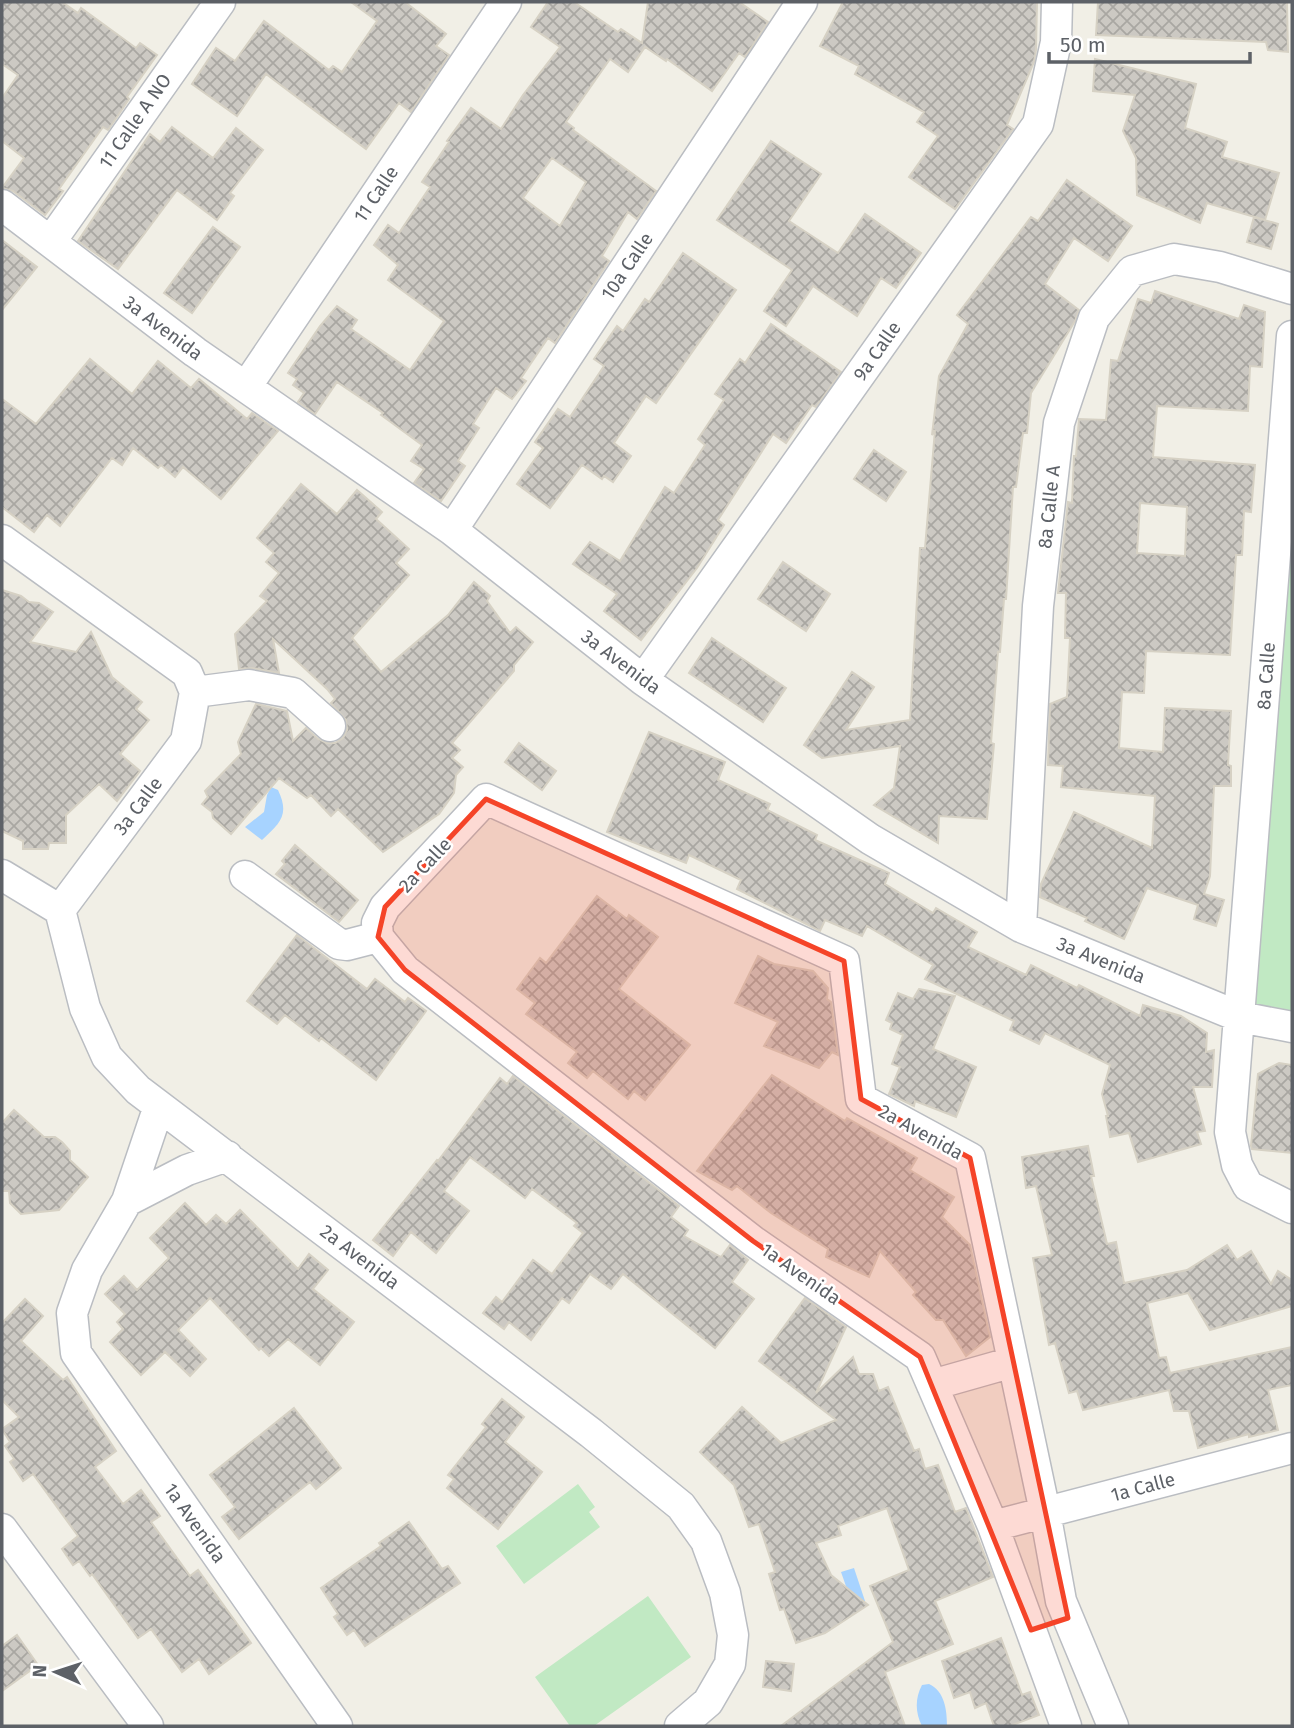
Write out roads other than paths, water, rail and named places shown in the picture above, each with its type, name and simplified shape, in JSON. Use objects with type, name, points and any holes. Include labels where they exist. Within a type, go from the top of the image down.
[{"type":"street","name":"11 Calle A NO","points":[[51,241],[220,2]]},
{"type":"street","name":"11 Calle","points":[[246,387],[506,2]]},
{"type":"street","name":"10a Calle","points":[[452,530],[802,2]]},
{"type":"street","name":"9a Calle","points":[[643,680],[1038,124],[1056,42],[1057,2]]},
{"type":"street","name":"3a Avenida","points":[[2,205],[195,352],[452,530],[643,680],[870,839],[1021,927],[1240,1017],[1292,1027]]},
{"type":"street","name":"8a Calle A","points":[[1021,927],[1038,606],[1059,423],[1094,318],[1132,271],[1174,259],[1220,267],[1292,289]]},
{"type":"street","name":"8a Calle","points":[[1292,336],[1230,1132],[1237,1165],[1248,1186],[1292,1208]]},
{"type":"street","points":[[2,540],[187,673],[195,692],[249,685],[293,694],[330,726]]},
{"type":"street","name":"3a Calle","points":[[60,910],[186,741],[195,692]]},
{"type":"street","name":"2a Avenida","points":[[486,799],[844,961],[861,1099],[970,1158],[1045,1512],[1061,1601],[1112,1726]]},
{"type":"street","name":"2a Calle","points":[[378,937],[377,923],[385,907],[486,799]]},
{"type":"street","points":[[2,875],[60,910]]},
{"type":"street","points":[[245,876],[339,944],[347,945],[378,937]]},
{"type":"street","name":"2a Avenida","points":[[60,910],[85,1008],[107,1057],[138,1090],[591,1433],[681,1506],[706,1541],[725,1594],[733,1635],[730,1664],[708,1702],[680,1726]]},
{"type":"street","name":"1a Avenida","points":[[378,937],[405,970],[753,1241],[920,1357],[993,1526],[1066,1726]]},
{"type":"street","points":[[127,1201],[159,1106]]},
{"type":"street","points":[[127,1201],[187,1170],[227,1156]]},
{"type":"street","name":"1a Avenida","points":[[127,1201],[88,1270],[72,1313],[76,1353],[337,1726]]},
{"type":"street","points":[[932,1385],[1013,1362]]},
{"type":"street","name":"1a Calle","points":[[993,1526],[1292,1448]]},
{"type":"street","points":[[2,1529],[148,1726]]},
{"type":"street","points":[[1031,1630],[1068,1618]]},
{"type":"water","points":[[271,787],[278,790],[283,812],[278,823],[262,840],[245,827],[264,812]]},
{"type":"water","points":[[854,1568],[865,1601],[853,1606],[841,1572]]},
{"type":"water","points":[[929,1684],[942,1696],[947,1726],[922,1726],[917,1700],[922,1685]]}]
